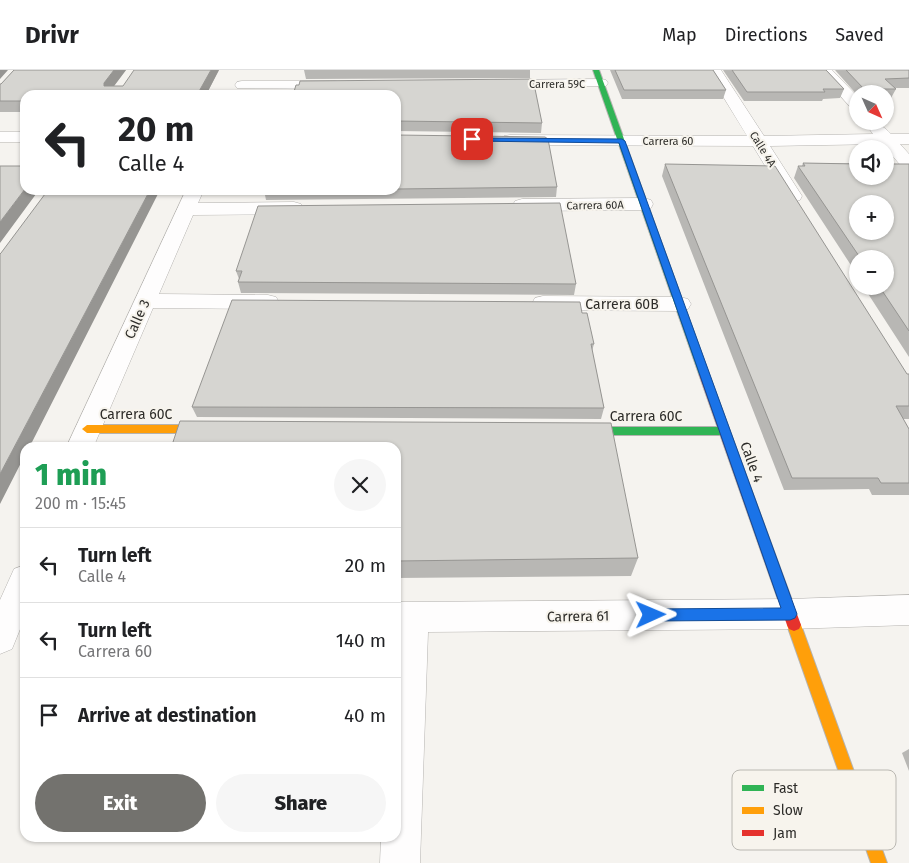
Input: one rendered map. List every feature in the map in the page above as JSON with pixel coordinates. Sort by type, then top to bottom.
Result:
[{"type":"street","points":[[249,70],[240,90],[352,85]]},
{"type":"street","name":"Calle 4A","points":[[714,70],[804,215]]},
{"type":"street","points":[[824,70],[849,97]]},
{"type":"street","name":"Carrera 59C","points":[[482,84],[599,77]]},
{"type":"street","name":"Calle 4","points":[[599,77],[846,770]]},
{"type":"street","points":[[879,130],[909,164]]},
{"type":"street","points":[[0,137],[20,137]]},
{"type":"street","name":"Carrera 60","points":[[494,139],[622,141],[909,139]]},
{"type":"street","points":[[190,200],[315,208]]},
{"type":"street","name":"Calle 3","points":[[83,438],[190,200]]},
{"type":"street","name":"Carrera 60A","points":[[505,206],[644,204]]},
{"type":"street","points":[[144,301],[293,302]]},
{"type":"street","name":"Carrera 60B","points":[[521,303],[680,304]]},
{"type":"street","name":"Carrera 60C","points":[[83,438],[226,430]]},
{"type":"street","name":"Carrera 60C","points":[[565,430],[725,431]]},
{"type":"street","points":[[8,625],[20,593]]},
{"type":"street","name":"Carrera 61","points":[[404,617],[790,614],[909,610]]},
{"type":"street","points":[[401,802],[404,617]]},
{"type":"street","points":[[400,842],[400,863]]},
{"type":"street","name":"Calle 4","points":[[874,850],[879,863]]},
{"type":"building","points":[[14,70],[114,70],[104,83],[104,86],[123,86],[134,70],[211,70],[200,90],[20,90],[20,101],[0,101],[1,84]]},
{"type":"building","points":[[615,70],[713,70],[726,90],[624,90]]},
{"type":"building","points":[[732,70],[826,70],[844,89],[823,89],[825,92],[747,92]]},
{"type":"building","points":[[846,70],[909,70],[909,78],[885,79],[892,85],[860,85]]},
{"type":"building","points":[[533,79],[542,123],[401,121],[401,90],[294,90],[300,81]]},
{"type":"building","points":[[401,135],[545,137],[548,139],[557,187],[401,189]]},
{"type":"building","points":[[803,163],[849,164],[849,185],[894,185],[894,164],[909,164],[909,331],[885,295],[894,295],[894,250],[855,250],[798,166],[805,166]]},
{"type":"building","points":[[665,164],[775,166],[849,283],[849,295],[857,295],[907,374],[909,374],[909,406],[896,406],[909,429],[909,483],[881,483],[878,478],[792,478]]},
{"type":"building","points":[[0,166],[20,166],[20,195],[0,222]]},
{"type":"building","points":[[44,195],[147,195],[0,474],[0,254]]},
{"type":"building","points":[[560,203],[576,284],[238,282],[242,271],[236,271],[258,206]]},
{"type":"building","points":[[232,300],[580,302],[582,313],[587,313],[594,344],[591,344],[604,408],[192,407]]},
{"type":"building","points":[[180,421],[611,423],[638,558],[401,561],[401,442],[173,442]]},
{"type":"traffic: fast","points":[[596,70],[704,374]]},
{"type":"traffic: fast","points":[[576,431],[725,431]]},
{"type":"traffic: slow","points":[[87,429],[215,429]]},
{"type":"traffic: slow","points":[[794,625],[846,770]]},
{"type":"traffic: slow","points":[[874,850],[879,863]]},
{"type":"traffic: jam","points":[[704,374],[794,625]]},
{"type":"route","points":[[472,139],[622,141],[790,614],[651,615]]}]
